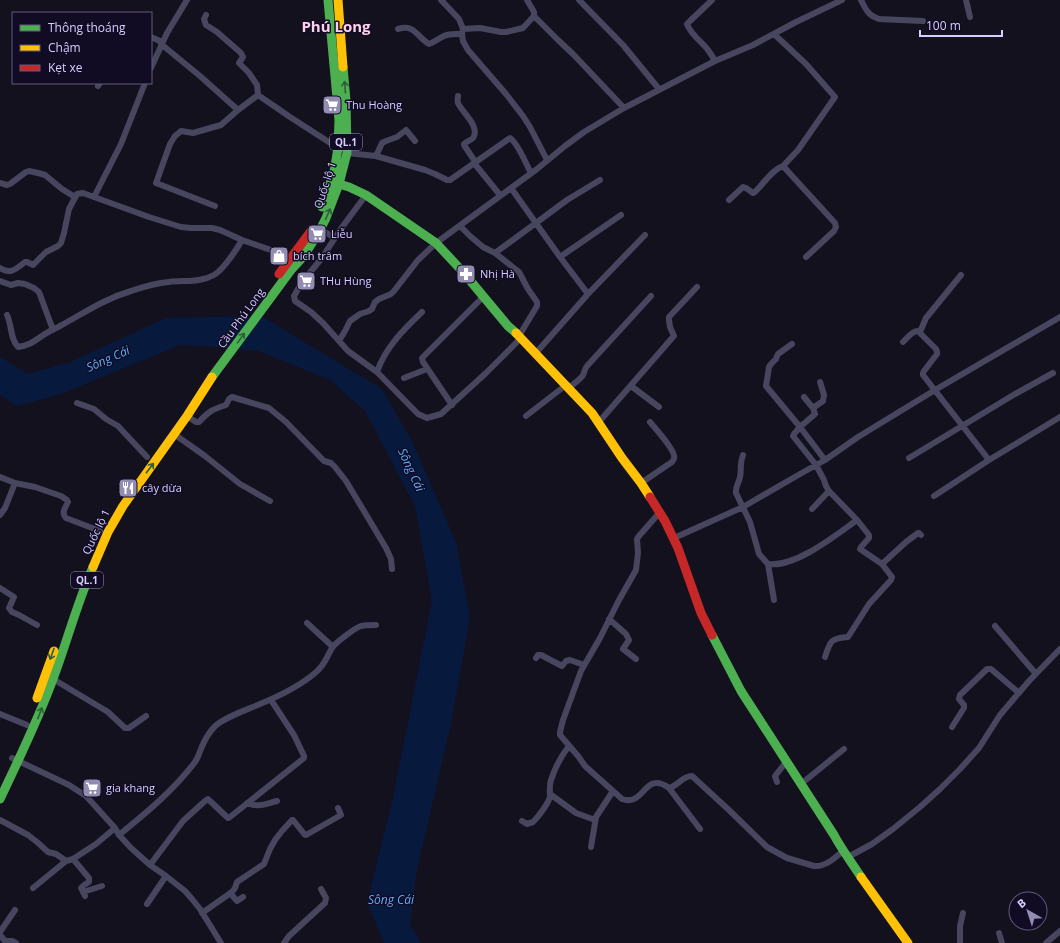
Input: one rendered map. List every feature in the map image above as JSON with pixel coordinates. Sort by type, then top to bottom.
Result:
[{"type":"main road","name":"Quốc lộ 1","points":[[287,269],[291,257],[310,233],[322,207],[334,172],[338,148],[339,120],[328,0]]},
{"type":"main road","name":"Quốc lộ 1","points":[[287,269],[303,257],[320,229],[332,205],[339,184],[346,153],[346,101],[338,0]]},
{"type":"main road","points":[[339,184],[366,195],[436,243],[463,272],[508,326],[568,386],[592,413],[622,458],[641,483],[660,512],[674,538],[701,613],[741,691],[845,854],[908,943]]},
{"type":"main road","name":"Cầu Phú Long","points":[[207,378],[287,269]]},
{"type":"main road","name":"Quốc lộ 1","points":[[0,784],[36,723],[78,605],[95,560],[108,532],[134,489],[187,416],[207,378]]},
{"type":"main road","name":"Quốc lộ 1","points":[[0,799],[83,570],[100,532],[115,505],[147,457],[207,378]]},
{"type":"street","points":[[152,66],[171,26],[188,0]]},
{"type":"street","points":[[441,0],[459,19],[462,32],[462,41],[523,116],[547,160]]},
{"type":"street","points":[[527,0],[534,12],[534,16],[583,64],[624,108]]},
{"type":"street","points":[[578,0],[623,45],[659,89]]},
{"type":"street","points":[[712,0],[688,24],[693,35],[708,50],[715,61]]},
{"type":"street","points":[[339,341],[346,331],[350,321],[360,314],[369,312],[375,302],[391,294],[418,260],[436,243],[584,132],[659,89],[715,61],[753,45],[842,0]]},
{"type":"street","points":[[862,0],[869,13],[879,19],[923,21]]},
{"type":"street","points":[[966,0],[970,17]]},
{"type":"street","points":[[206,15],[204,19],[206,25],[217,32],[241,53],[243,57],[239,63],[257,85],[258,95],[338,148]]},
{"type":"street","points":[[398,29],[408,27],[429,44],[450,34],[480,28],[506,32],[521,28],[534,16]]},
{"type":"street","points":[[728,200],[744,187],[753,193],[755,192],[780,167],[783,166],[798,150],[835,97],[806,64],[774,34]]},
{"type":"street","points":[[152,38],[162,43],[238,110]]},
{"type":"street","points":[[94,197],[121,144],[145,84]]},
{"type":"street","points":[[215,206],[156,182],[170,144],[181,131],[193,133],[221,125],[258,95]]},
{"type":"street","points":[[458,96],[458,103],[471,120],[475,132],[474,137],[467,141],[464,145],[475,163],[500,195]]},
{"type":"street","points":[[376,156],[382,143],[397,137],[406,130],[415,141]]},
{"type":"street","points":[[346,153],[376,156],[435,174],[447,180],[452,179],[510,138],[515,142],[531,173]]},
{"type":"street","points":[[783,166],[835,223],[836,227],[834,231],[806,257]]},
{"type":"street","points":[[0,183],[7,185],[26,172],[38,172],[45,175],[62,190],[75,197]]},
{"type":"street","points":[[495,253],[567,200],[600,180]]},
{"type":"street","points":[[511,188],[588,294]]},
{"type":"street","points":[[0,268],[8,272],[24,262],[29,262],[33,265],[46,252],[58,246],[64,233],[69,209],[77,194],[83,193],[181,227],[212,228],[220,230],[242,240],[291,257]]},
{"type":"street","points":[[366,195],[322,258],[302,282],[294,294],[294,299],[323,323],[348,351],[377,372],[418,414],[427,418],[441,414],[452,405],[520,337],[537,306],[519,272],[495,253],[483,247],[460,226]]},
{"type":"street","points":[[560,257],[621,215]]},
{"type":"street","points":[[320,229],[335,238]]},
{"type":"street","points":[[535,354],[588,294],[644,236]]},
{"type":"street","points":[[7,315],[10,321],[12,335],[16,346],[22,347],[34,342],[112,297],[155,284],[199,280],[215,274],[221,269],[242,240]]},
{"type":"street","points":[[303,257],[316,265]]},
{"type":"street","points":[[920,332],[926,318],[961,275]]},
{"type":"street","points":[[0,281],[11,285],[18,283],[25,284],[39,292],[53,330]]},
{"type":"street","points":[[598,423],[674,336],[669,323],[670,317],[697,287]]},
{"type":"street","points":[[526,416],[581,378],[587,366],[651,296]]},
{"type":"street","points":[[452,405],[422,358],[483,297]]},
{"type":"street","points":[[377,372],[395,340],[422,312]]},
{"type":"street","points":[[674,538],[743,507],[825,460],[858,437],[935,390],[1060,317]]},
{"type":"street","points":[[903,342],[915,331],[920,332],[936,349],[937,354],[923,375],[989,460]]},
{"type":"street","points":[[792,344],[777,355],[776,359],[771,364],[766,386],[825,460]]},
{"type":"street","points":[[404,378],[427,368]]},
{"type":"street","points":[[909,458],[1015,394],[1053,373]]},
{"type":"street","points":[[813,408],[823,401],[824,395],[820,382]]},
{"type":"street","points":[[631,386],[659,407]]},
{"type":"street","points":[[187,416],[196,422],[199,422],[217,407],[226,405],[232,397],[272,409],[278,416],[282,417],[324,461],[332,463],[346,481],[386,548],[391,559],[392,569]]},
{"type":"street","points":[[804,397],[813,408],[815,414],[800,427],[793,436],[816,465],[829,491],[857,520],[870,537],[860,549],[882,564],[892,577],[869,604],[848,636],[839,637],[829,644],[825,657]]},
{"type":"street","points":[[76,403],[94,409],[106,419],[118,426],[147,457]]},
{"type":"street","points":[[934,496],[989,460],[1060,417]]},
{"type":"street","points":[[641,483],[672,462],[674,458],[674,455],[669,447],[650,422]]},
{"type":"street","points":[[174,434],[240,484],[270,501]]},
{"type":"street","points":[[743,455],[740,462],[740,478],[735,490],[750,522],[759,554],[768,564],[774,600]]},
{"type":"street","points":[[0,477],[15,483],[35,487],[65,498],[68,502],[63,513],[66,518],[100,532]]},
{"type":"street","points":[[0,515],[5,508],[15,483]]},
{"type":"street","points":[[812,509],[829,491]]},
{"type":"street","points":[[660,512],[638,536],[636,570],[618,600],[581,671],[563,720],[560,735],[585,766],[622,799],[627,800],[638,796],[653,783],[659,782],[669,788],[700,829]]},
{"type":"street","points":[[768,564],[778,565],[786,563],[823,544],[857,520]]},
{"type":"street","points":[[882,564],[918,533],[921,535]]},
{"type":"street","points":[[0,588],[14,596],[9,608],[12,612],[19,614],[37,625]]},
{"type":"street","points":[[609,619],[626,634],[628,640],[623,649],[636,659]]},
{"type":"street","points":[[307,623],[333,647]]},
{"type":"street","points":[[119,835],[144,815],[180,781],[197,760],[212,730],[219,724],[234,715],[271,700],[315,673],[325,663],[333,647],[357,628],[376,625]]},
{"type":"street","points":[[995,626],[1036,674]]},
{"type":"street","points":[[669,788],[684,777],[692,776],[767,847],[787,858],[818,866],[872,844],[920,807],[960,769],[978,748],[1000,715],[1060,649]]},
{"type":"street","points":[[536,658],[538,655],[541,655],[562,666],[566,661],[570,660],[584,665]]},
{"type":"street","points":[[952,727],[964,708],[959,698],[960,695],[988,669],[991,669],[1019,693]]},
{"type":"street","points":[[52,680],[108,712],[125,728],[129,728],[146,716]]},
{"type":"street","points":[[150,865],[183,821],[205,801],[208,799],[229,818],[304,758],[294,735],[271,700]]},
{"type":"street","points":[[0,714],[27,725]]},
{"type":"street","points":[[522,821],[527,824],[534,820],[544,808],[550,797],[549,787],[553,772],[569,746]]},
{"type":"street","points":[[801,784],[844,749]]},
{"type":"street","points":[[15,759],[69,785],[86,796],[115,828],[119,835],[150,865],[166,876],[192,899],[221,943]]},
{"type":"street","points":[[777,782],[775,776],[786,761]]},
{"type":"street","points":[[591,847],[597,813],[613,791]]},
{"type":"street","points":[[550,794],[576,813],[595,820]]},
{"type":"street","points":[[247,803],[259,806],[277,801]]},
{"type":"street","points":[[202,914],[230,893],[235,888],[237,882],[264,864],[275,840],[292,820],[306,835],[341,815],[338,808]]},
{"type":"street","points":[[0,820],[28,835],[48,852],[56,854],[66,862]]},
{"type":"street","points":[[33,888],[66,862],[96,844],[115,828]]},
{"type":"street","points":[[73,859],[89,878],[89,882],[82,888],[84,894],[102,886]]},
{"type":"street","points":[[147,904],[166,876]]},
{"type":"street","points":[[284,943],[289,936],[325,902],[326,898],[322,889]]},
{"type":"street","points":[[230,893],[237,901],[243,897]]},
{"type":"street","points":[[15,910],[0,934],[5,941],[12,941],[16,943]]},
{"type":"street","points":[[960,943],[960,926],[963,913]]},
{"type":"street","points":[[1046,943],[1060,931]]},
{"type":"street","points":[[999,933],[1002,943]]},
{"type":"water","name":"Sông Cái","points":[[261,316],[382,389],[413,443],[456,542],[470,617],[451,724],[417,870],[410,925],[421,943],[384,943],[367,903],[392,802],[432,601],[415,506],[365,411],[330,380],[259,351],[203,346],[180,345],[61,394],[17,406],[0,395],[0,357],[28,374],[70,362],[166,318]]},
{"type":"traffic: fast","points":[[322,207],[334,172],[338,148],[339,120],[328,0]]},
{"type":"traffic: fast","points":[[212,377],[291,270],[303,257],[326,218],[339,184],[347,153],[346,101],[343,67]]},
{"type":"traffic: fast","points":[[339,184],[366,195],[436,243],[463,272],[508,326],[516,333]]},
{"type":"traffic: fast","points":[[0,799],[47,694],[93,567]]},
{"type":"traffic: fast","points":[[712,635],[741,691],[861,877]]},
{"type":"traffic: slow","points":[[338,0],[343,67]]},
{"type":"traffic: slow","points":[[516,333],[592,413],[650,497]]},
{"type":"traffic: slow","points":[[93,567],[108,532],[123,506],[187,416],[212,377]]},
{"type":"traffic: slow","points":[[37,698],[54,651]]},
{"type":"traffic: slow","points":[[861,877],[908,943]]},
{"type":"traffic: jam","points":[[279,274],[311,231]]},
{"type":"traffic: jam","points":[[650,497],[665,521],[678,548],[701,613],[712,635]]},
{"type":"place","name":"Thu Hoàng","points":[[332,105]]},
{"type":"place","name":"Liễu","points":[[317,234]]},
{"type":"place","name":"bích trâm","points":[[279,256]]},
{"type":"place","name":"Nhị Hà","points":[[466,274]]},
{"type":"place","name":"THu Hùng","points":[[306,281]]},
{"type":"place","name":"cây dừa","points":[[128,488]]},
{"type":"place","name":"gia khang","points":[[92,788]]},
{"type":"district","name":"Phú Long","points":[[336,27]]}]
